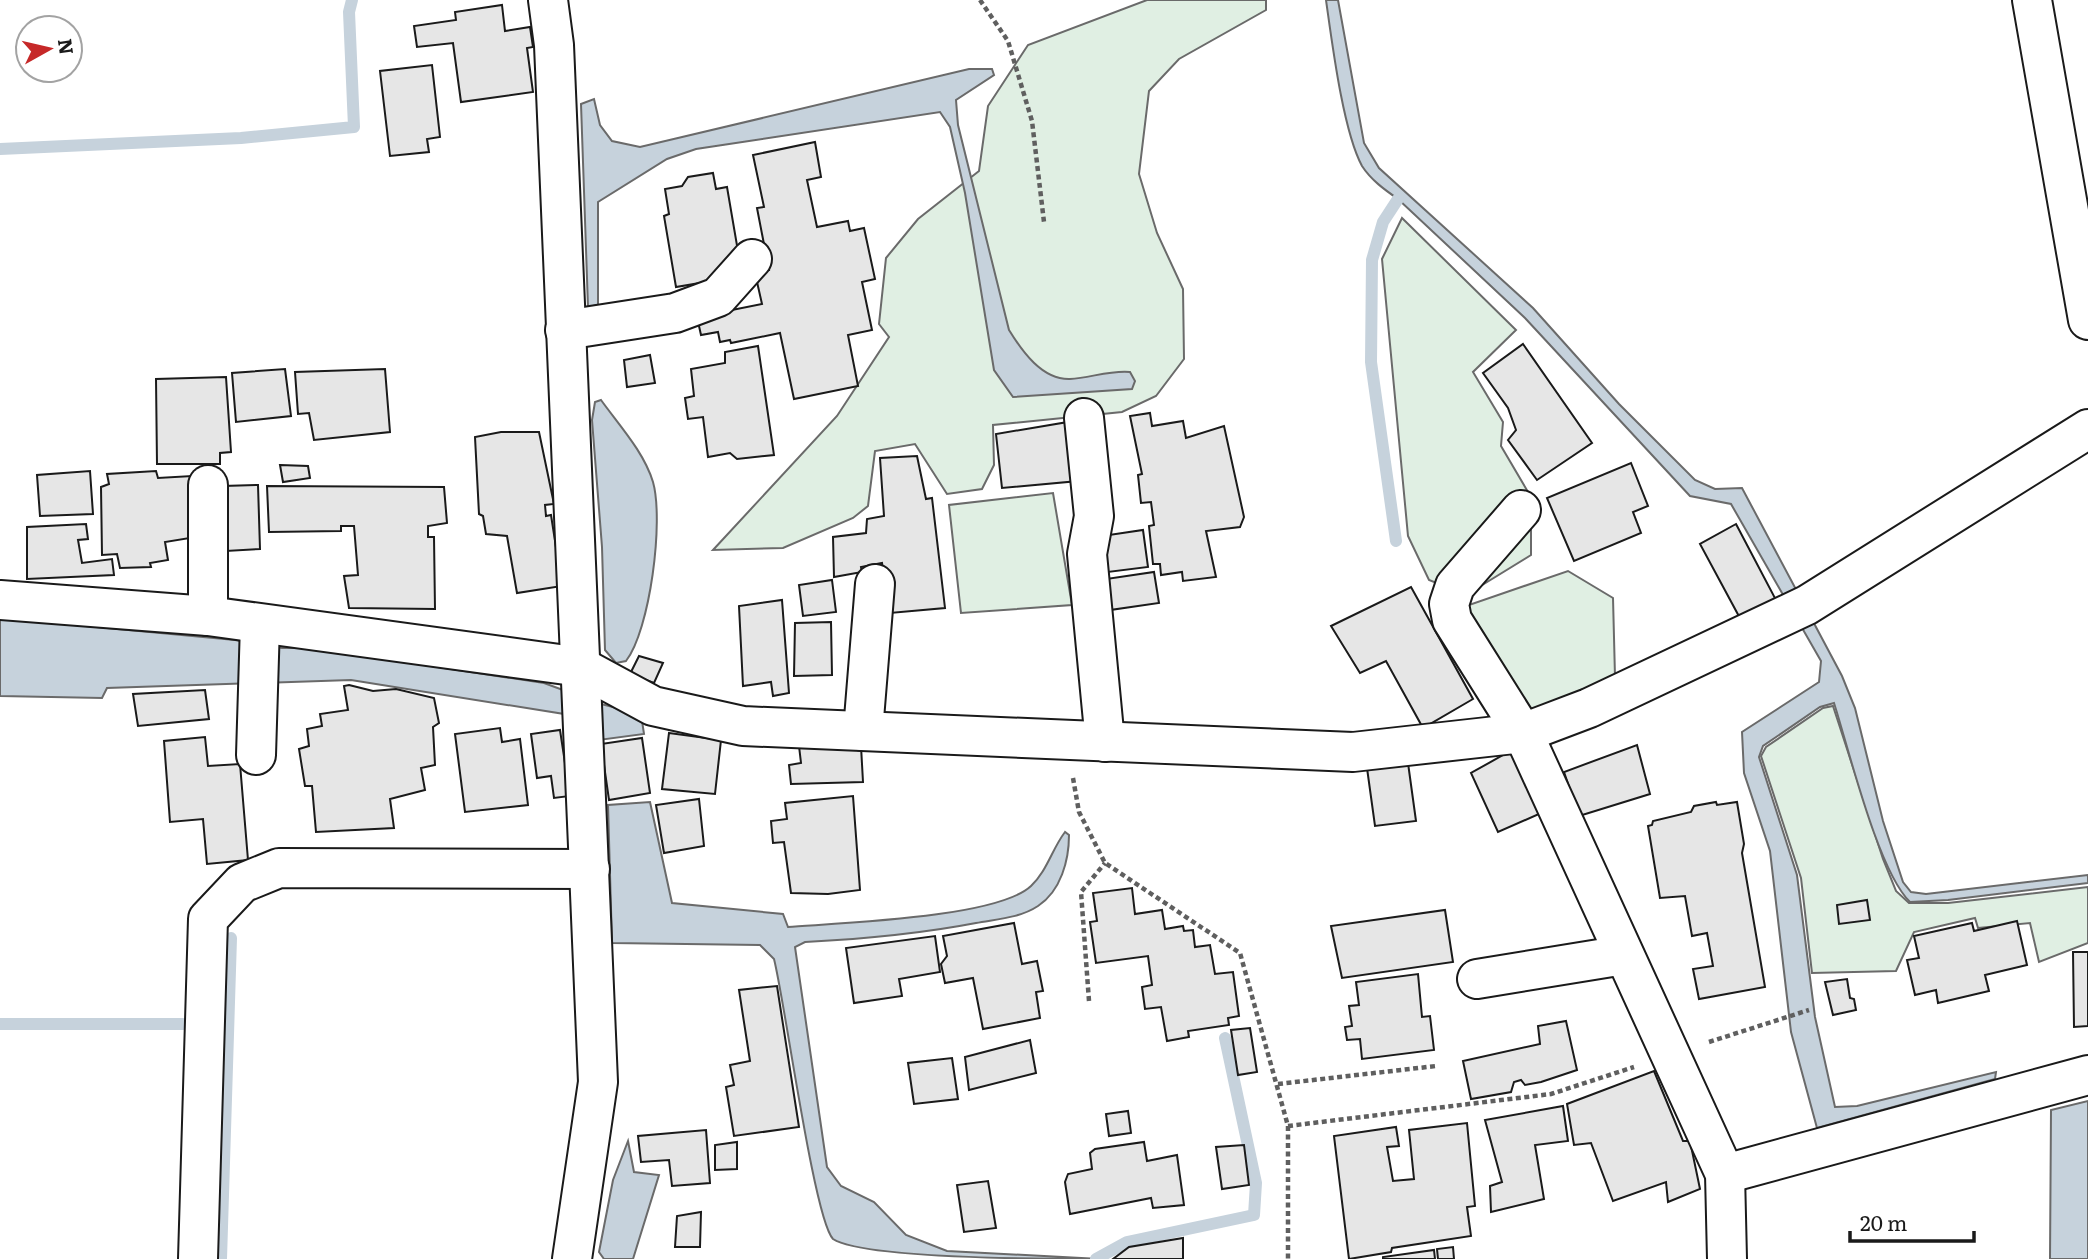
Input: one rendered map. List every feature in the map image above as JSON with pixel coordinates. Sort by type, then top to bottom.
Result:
[{"type":"street","points":[[548,0],[554,45],[598,1082],[572,1259]]},
{"type":"street","points":[[2032,0],[2088,320]]},
{"type":"street","points":[[565,330],[675,313],[718,297],[752,259]]},
{"type":"street","points":[[1084,418],[1094,516],[1087,554],[1105,742]]},
{"type":"street","points":[[0,600],[208,616],[260,633],[581,667],[653,706],[743,726],[1353,752],[1523,733],[1589,708],[1807,605],[2088,429]]},
{"type":"street","points":[[208,485],[208,616]]},
{"type":"street","points":[[1521,510],[1455,586],[1449,604],[1452,620],[1523,733],[1725,1174],[1727,1259]]},
{"type":"street","points":[[863,732],[875,584]]},
{"type":"street","points":[[256,755],[260,633]]},
{"type":"street","points":[[198,1259],[208,919],[242,883],[279,868],[590,869]]},
{"type":"street","points":[[1477,979],[1624,955]]},
{"type":"street","points":[[1725,1174],[2088,1075]]},
{"type":"path","points":[[980,0],[1008,41],[1032,121],[1044,222]]},
{"type":"path","points":[[1067,740],[1079,812],[1105,863],[1240,953],[1288,1126],[1288,1259]]},
{"type":"path","points":[[1089,1001],[1082,891],[1105,863]]},
{"type":"path","points":[[1288,1126],[1551,1094],[1809,1010]]},
{"type":"path","points":[[1278,1084],[1436,1066]]},
{"type":"green space","points":[[1147,0],[1266,0],[1266,10],[1179,59],[1149,91],[1139,174],[1157,233],[1183,289],[1184,359],[1156,396],[1122,412],[993,425],[994,465],[982,489],[947,494],[915,444],[875,451],[868,506],[853,518],[783,548],[713,550],[837,416],[889,337],[879,324],[886,258],[918,219],[979,171],[988,106],[1028,45]]},
{"type":"green space","points":[[1402,218],[1516,330],[1473,372],[1503,422],[1501,446],[1531,497],[1531,555],[1466,595],[1429,580],[1408,536],[1382,259]]},
{"type":"green space","points":[[1053,493],[1072,605],[961,613],[949,505]]},
{"type":"green space","points":[[1568,571],[1613,598],[1615,677],[1542,713],[1525,707],[1466,606]]},
{"type":"green space","points":[[1833,706],[1896,891],[1909,903],[1948,903],[2088,887],[2088,943],[2039,962],[2030,923],[1978,928],[1975,918],[1914,932],[1896,971],[1812,973],[1801,878],[1761,756],[1766,747],[1823,708]]},
{"type":"shaded area","points":[[1326,0],[1338,0],[1364,143],[1379,168],[1533,308],[1619,404],[1695,480],[1715,489],[1742,488],[1842,676],[1855,708],[1883,821],[1903,882],[1911,892],[1926,894],[2088,875],[2088,883],[1910,902],[1898,886],[1876,838],[1834,703],[1820,707],[1763,746],[1759,757],[1797,875],[1815,1017],[1835,1107],[1857,1106],[1996,1072],[1995,1079],[1817,1128],[1791,1032],[1770,851],[1744,773],[1742,732],[1819,682],[1821,661],[1731,504],[1690,496],[1525,318],[1398,199],[1378,184],[1362,166],[1355,151],[1344,109]]},
{"type":"shaded area","points":[[969,69],[992,69],[994,75],[956,100],[958,125],[1009,330],[1034,363],[1050,375],[1070,379],[1130,372],[1135,381],[1132,389],[1013,397],[994,370],[965,193],[950,127],[940,112],[696,149],[667,159],[598,202],[598,305],[588,307],[581,104],[594,99],[600,125],[612,141],[640,147]]},
{"type":"shaded area","points":[[601,400],[644,460],[653,482],[656,500],[656,548],[648,601],[635,646],[626,661],[616,663],[605,650],[602,547],[592,420],[595,402]]},
{"type":"shaded area","points":[[0,618],[235,640],[282,648],[312,648],[544,683],[601,704],[641,714],[644,734],[599,740],[595,719],[351,680],[107,688],[102,698],[0,696]]},
{"type":"shaded area","points":[[650,802],[672,903],[783,914],[788,927],[916,917],[953,912],[1013,897],[1037,880],[1065,832],[1069,835],[1065,864],[1058,884],[1046,900],[1024,913],[933,930],[805,942],[795,947],[827,1167],[841,1186],[874,1202],[906,1235],[947,1251],[1100,1259],[918,1254],[851,1246],[833,1239],[825,1223],[817,1193],[774,959],[760,945],[612,943],[608,805]]},
{"type":"shaded area","points":[[2088,1101],[2088,1259],[2050,1259],[2051,1110]]},
{"type":"shaded area","points":[[628,1141],[634,1172],[659,1175],[633,1259],[604,1259],[599,1252],[613,1180]]},
{"type":"building","points":[[502,5],[505,31],[530,27],[533,47],[527,48],[533,92],[461,102],[453,43],[417,47],[414,26],[456,20],[455,12]]},
{"type":"building","points":[[432,65],[440,137],[427,139],[429,152],[390,156],[380,71]]},
{"type":"building","points":[[815,142],[821,177],[807,180],[817,227],[848,221],[850,231],[864,228],[875,279],[862,282],[872,330],[848,335],[858,386],[794,399],[780,333],[731,343],[730,340],[720,342],[718,332],[701,335],[697,317],[762,304],[755,273],[769,270],[757,208],[764,207],[753,155]]},
{"type":"building","points":[[713,173],[716,189],[727,187],[740,263],[729,278],[676,287],[664,216],[669,214],[665,189],[682,186],[688,177]]},
{"type":"building","points":[[1523,344],[1592,443],[1537,480],[1508,440],[1516,430],[1508,408],[1483,373]]},
{"type":"building","points":[[758,346],[774,455],[737,459],[730,453],[708,457],[703,417],[688,419],[685,398],[694,396],[691,369],[725,363],[725,352]]},
{"type":"building","points":[[650,355],[655,383],[627,387],[624,360]]},
{"type":"building","points":[[285,369],[291,416],[236,422],[232,373]]},
{"type":"building","points":[[385,369],[390,432],[314,440],[309,413],[298,414],[295,372]]},
{"type":"building","points":[[226,377],[231,452],[220,453],[220,464],[157,464],[156,379]]},
{"type":"building","points":[[1150,413],[1152,426],[1183,421],[1186,438],[1224,426],[1244,517],[1240,527],[1206,531],[1216,577],[1183,581],[1182,572],[1161,575],[1160,564],[1153,564],[1149,526],[1154,525],[1151,502],[1141,503],[1138,475],[1142,474],[1130,416]]},
{"type":"building","points":[[1068,422],[1078,481],[1002,488],[996,434]]},
{"type":"building","points":[[501,432],[539,432],[554,504],[545,505],[546,516],[551,515],[562,586],[517,593],[507,536],[486,534],[483,516],[479,514],[475,437]]},
{"type":"building","points":[[917,456],[926,499],[932,498],[945,608],[890,613],[882,563],[861,567],[862,572],[834,577],[833,537],[866,533],[867,519],[884,516],[880,458]]},
{"type":"building","points":[[1631,463],[1648,506],[1633,512],[1641,533],[1574,561],[1547,498]]},
{"type":"building","points":[[280,465],[308,466],[310,478],[283,482]]},
{"type":"building","points":[[90,471],[93,514],[40,516],[37,475]]},
{"type":"building","points":[[156,471],[158,478],[192,476],[193,492],[189,494],[190,538],[165,542],[168,560],[150,563],[151,567],[120,568],[117,554],[102,555],[101,487],[109,484],[107,474]]},
{"type":"building","points":[[258,485],[260,549],[226,551],[223,486]]},
{"type":"building","points":[[267,486],[444,487],[447,523],[428,526],[428,537],[434,537],[435,609],[349,608],[344,576],[358,575],[354,526],[341,526],[341,531],[269,532]]},
{"type":"building","points":[[86,524],[88,539],[78,540],[82,563],[112,559],[114,575],[27,579],[27,527]]},
{"type":"building","points":[[1736,524],[1776,600],[1741,620],[1700,544]]},
{"type":"building","points":[[1143,530],[1148,567],[1108,572],[1102,536]]},
{"type":"building","points":[[1154,572],[1159,603],[1110,610],[1106,579]]},
{"type":"building","points":[[832,580],[836,612],[803,616],[799,585]]},
{"type":"building","points":[[1411,587],[1473,699],[1423,728],[1386,661],[1360,673],[1331,626]]},
{"type":"building","points":[[782,600],[789,693],[773,696],[771,682],[743,686],[739,606]]},
{"type":"building","points":[[831,622],[832,675],[794,676],[795,623]]},
{"type":"building","points":[[639,656],[663,663],[654,683],[630,674]]},
{"type":"building","points":[[344,686],[373,691],[396,689],[434,698],[439,723],[433,727],[435,765],[421,768],[425,790],[390,799],[394,828],[316,832],[312,786],[305,786],[299,749],[309,746],[307,729],[322,726],[320,714],[348,710]]},
{"type":"building","points":[[205,690],[209,719],[138,726],[133,694]]},
{"type":"building","points":[[500,728],[502,742],[520,739],[528,805],[465,812],[455,734]]},
{"type":"building","points":[[560,730],[570,796],[554,798],[551,776],[537,778],[531,734]]},
{"type":"building","points":[[669,733],[721,740],[715,794],[662,789]]},
{"type":"building","points":[[205,737],[208,766],[240,764],[248,860],[207,864],[203,819],[170,822],[164,741]]},
{"type":"building","points":[[642,738],[650,793],[609,800],[601,744]]},
{"type":"building","points":[[1637,745],[1650,794],[1579,816],[1564,772]]},
{"type":"building","points":[[799,746],[861,746],[863,782],[791,784],[789,765],[801,763]]},
{"type":"building","points":[[1512,750],[1539,814],[1498,832],[1471,773]]},
{"type":"building","points":[[1408,763],[1416,821],[1375,826],[1367,768]]},
{"type":"building","points":[[853,796],[860,890],[828,894],[791,893],[784,842],[773,843],[771,821],[787,819],[785,803]]},
{"type":"building","points":[[699,799],[704,846],[664,853],[656,805]]},
{"type":"building","points":[[1716,802],[1717,805],[1737,802],[1744,844],[1742,853],[1765,987],[1699,999],[1693,969],[1713,966],[1707,933],[1692,936],[1685,896],[1660,898],[1648,826],[1652,825],[1653,821],[1691,812],[1694,806]]},
{"type":"building","points":[[1132,888],[1135,914],[1162,910],[1165,929],[1183,926],[1184,931],[1193,930],[1195,947],[1210,945],[1215,974],[1233,972],[1239,1016],[1228,1018],[1229,1025],[1188,1031],[1189,1037],[1167,1041],[1161,1007],[1145,1009],[1142,987],[1152,985],[1148,956],[1096,963],[1090,922],[1097,921],[1093,893]]},
{"type":"building","points":[[1867,900],[1870,920],[1839,924],[1837,905]]},
{"type":"building","points":[[1445,910],[1453,962],[1342,978],[1331,926]]},
{"type":"building","points":[[2017,921],[2027,965],[1985,975],[1989,991],[1938,1003],[1936,990],[1915,995],[1907,960],[1919,958],[1914,936],[1972,923],[1974,931]]},
{"type":"building","points":[[1014,923],[1022,964],[1037,961],[1043,991],[1036,992],[1040,1018],[983,1029],[973,978],[945,983],[941,964],[947,956],[943,936]]},
{"type":"building","points":[[935,936],[940,972],[899,979],[902,996],[854,1003],[846,948]]},
{"type":"building","points":[[2073,952],[2088,952],[2088,1026],[2074,1027]]},
{"type":"building","points":[[1418,974],[1422,1017],[1430,1016],[1434,1050],[1362,1059],[1360,1039],[1347,1040],[1345,1027],[1352,1026],[1349,1006],[1359,1005],[1356,982]]},
{"type":"building","points":[[1847,979],[1850,998],[1854,999],[1856,1010],[1833,1015],[1825,982]]},
{"type":"building","points":[[777,986],[799,1127],[734,1136],[726,1087],[734,1085],[730,1065],[750,1061],[739,990]]},
{"type":"building","points":[[1566,1021],[1577,1070],[1525,1085],[1521,1080],[1514,1082],[1511,1092],[1471,1099],[1463,1061],[1540,1044],[1538,1026]]},
{"type":"building","points":[[1250,1028],[1257,1072],[1238,1075],[1231,1030]]},
{"type":"building","points":[[1030,1040],[1036,1073],[969,1090],[965,1057]]},
{"type":"building","points":[[952,1058],[958,1099],[914,1104],[908,1063]]},
{"type":"building","points":[[1654,1071],[1683,1141],[1690,1141],[1700,1189],[1668,1202],[1666,1182],[1613,1201],[1591,1143],[1574,1145],[1567,1104]]},
{"type":"building","points":[[1563,1106],[1568,1141],[1535,1145],[1544,1199],[1491,1212],[1490,1186],[1502,1182],[1485,1120]]},
{"type":"building","points":[[1128,1111],[1131,1133],[1109,1136],[1106,1114]]},
{"type":"building","points":[[1467,1123],[1475,1206],[1467,1207],[1471,1236],[1392,1248],[1391,1252],[1349,1259],[1334,1136],[1396,1127],[1399,1146],[1387,1147],[1393,1181],[1414,1179],[1409,1130]]},
{"type":"building","points":[[706,1130],[710,1183],[672,1186],[669,1160],[641,1162],[638,1136]]},
{"type":"building","points":[[737,1142],[737,1169],[715,1170],[715,1145]]},
{"type":"building","points":[[1144,1142],[1147,1161],[1177,1155],[1184,1205],[1153,1208],[1151,1198],[1070,1214],[1065,1182],[1068,1174],[1092,1169],[1090,1153],[1095,1149]]},
{"type":"building","points":[[1244,1145],[1249,1185],[1222,1189],[1216,1147]]},
{"type":"building","points":[[988,1181],[996,1228],[964,1232],[957,1185]]},
{"type":"building","points":[[701,1212],[700,1247],[675,1247],[677,1216]]},
{"type":"building","points":[[1183,1238],[1183,1259],[1113,1259],[1129,1247]]},
{"type":"building","points":[[1453,1247],[1454,1259],[1438,1259],[1437,1249]]},
{"type":"building","points":[[1434,1250],[1435,1259],[1383,1259],[1383,1257]]},
{"type":"waterway","points":[[0,149],[241,138],[354,127],[349,12],[352,0]]},
{"type":"waterway","points":[[1396,541],[1371,362],[1372,260],[1383,222],[1398,199]]},
{"type":"waterway","points":[[221,1259],[231,938]]},
{"type":"waterway","points":[[0,1024],[183,1024]]},
{"type":"waterway","points":[[1096,1259],[1127,1242],[1254,1215],[1256,1183],[1225,1038]]}]
